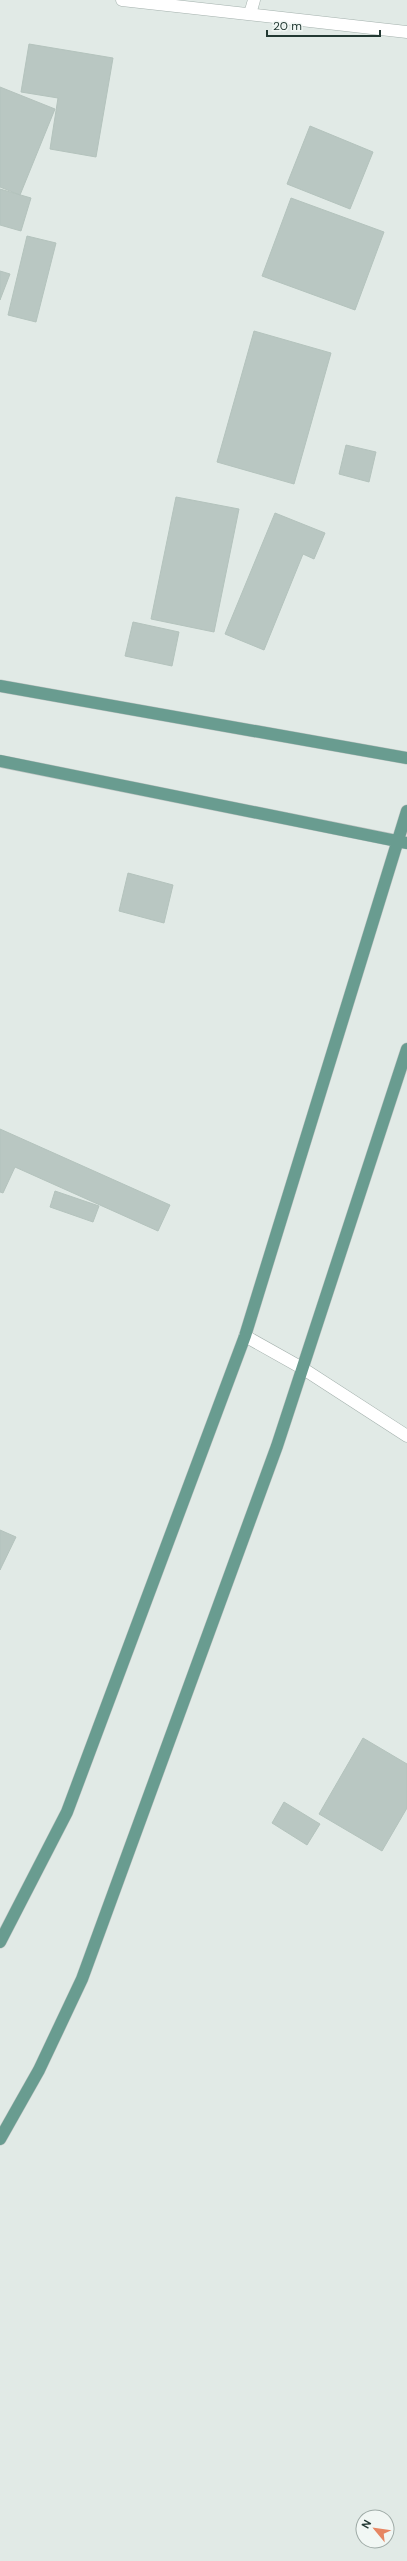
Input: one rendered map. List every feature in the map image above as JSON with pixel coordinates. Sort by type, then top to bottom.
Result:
[{"type":"main road","points":[[0,686],[407,758]]},
{"type":"main road","points":[[0,761],[402,842]]},
{"type":"main road","points":[[0,1942],[67,1812],[245,1336],[402,842],[407,811]]},
{"type":"main road","points":[[0,2139],[39,2070],[82,1980],[276,1446],[407,1049]]},
{"type":"street","points":[[122,0],[407,32]]},
{"type":"street","points":[[250,14],[254,0]]},
{"type":"street","points":[[245,1336],[302,1368],[407,1436]]},
{"type":"building","points":[[29,44],[113,58],[96,157],[50,149],[58,98],[21,92]]},
{"type":"building","points":[[0,87],[55,109],[20,195],[0,187]]},
{"type":"building","points":[[310,126],[373,152],[350,209],[287,184]]},
{"type":"building","points":[[0,189],[31,198],[21,231],[0,225]]},
{"type":"building","points":[[291,198],[384,232],[355,310],[262,276]]},
{"type":"building","points":[[27,236],[56,243],[36,322],[8,315]]},
{"type":"building","points":[[0,271],[10,274],[0,300]]},
{"type":"building","points":[[254,331],[331,353],[294,484],[217,462]]},
{"type":"building","points":[[346,445],[376,452],[369,482],[339,474]]},
{"type":"building","points":[[176,497],[239,509],[214,632],[151,619]]},
{"type":"building","points":[[275,513],[325,533],[314,559],[303,554],[264,650],[225,634]]},
{"type":"building","points":[[133,622],[179,632],[172,666],[125,656]]},
{"type":"building","points":[[128,873],[173,885],[164,923],[119,911]]},
{"type":"building","points":[[0,1129],[170,1205],[158,1231],[15,1167],[3,1193],[0,1192]]},
{"type":"building","points":[[55,1191],[99,1206],[93,1222],[50,1207]]},
{"type":"building","points":[[0,1530],[16,1537],[0,1570]]},
{"type":"building","points":[[363,1738],[407,1764],[407,1808],[382,1851],[319,1814]]},
{"type":"building","points":[[284,1802],[320,1824],[307,1845],[272,1823]]}]
